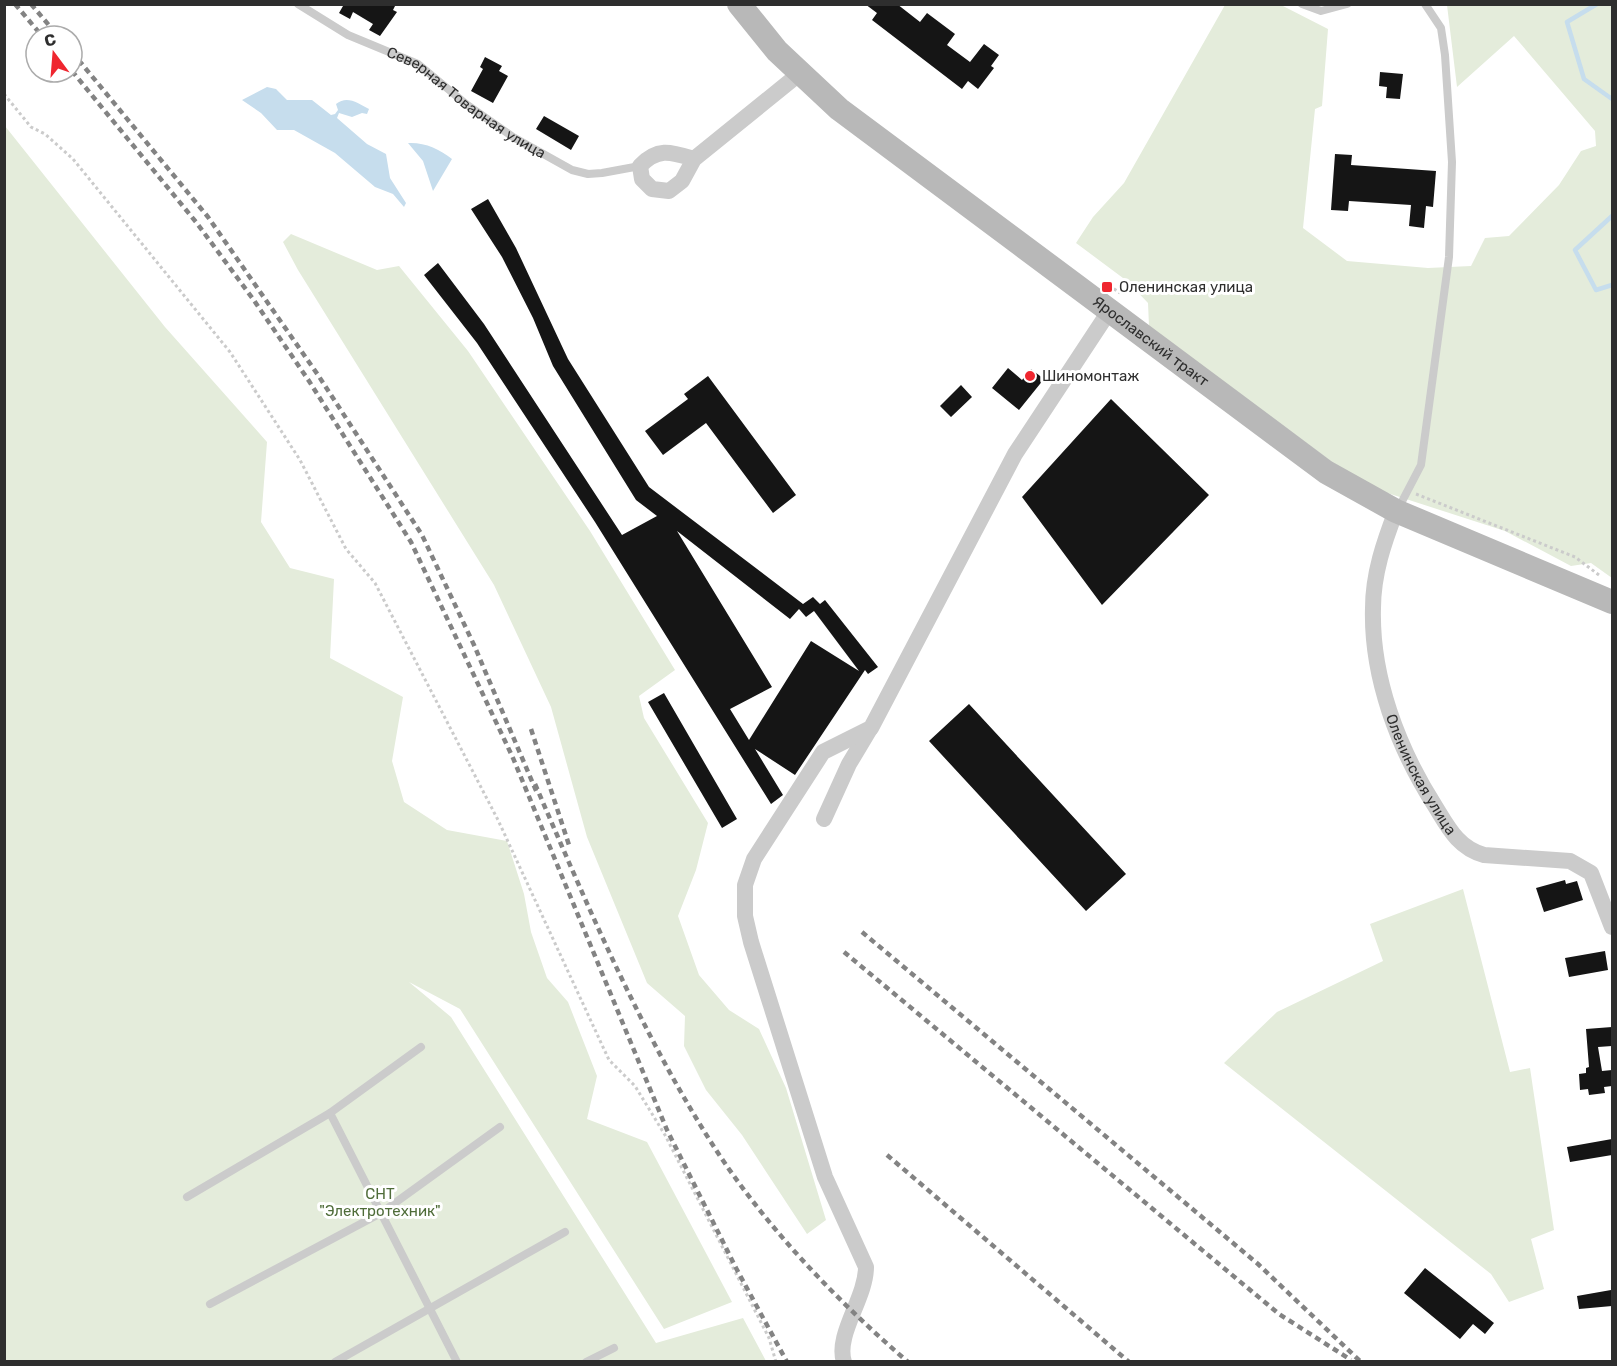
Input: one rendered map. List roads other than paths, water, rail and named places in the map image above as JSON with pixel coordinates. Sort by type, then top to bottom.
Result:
[{"type":"street","name":"Ярославский тракт","points":[[739,4],[755,27],[799,74],[871,134],[1116,303],[1326,472],[1402,501],[1612,602]]},
{"type":"street","points":[[640,166],[642,179],[652,189],[669,191],[682,181],[694,159],[799,74]]},
{"type":"street","name":"Северная Товарная улица","points":[[640,166],[650,156],[668,152],[694,159]]},
{"type":"street","points":[[824,819],[849,765],[871,728],[1015,454],[1116,303]]},
{"type":"street","name":"Оленинская улица","points":[[1402,501],[1376,574],[1373,608],[1375,645],[1384,693],[1412,767],[1459,843],[1471,852],[1484,855],[1569,861],[1580,865],[1591,873],[1612,927]]},
{"type":"street","points":[[844,1362],[841,1347],[866,1283],[866,1267],[825,1177],[751,942],[745,916],[745,885],[754,859],[823,753],[871,728]]},
{"type":"lane","name":"Северная Товарная улица","points":[[298,4],[348,35],[418,64],[475,111],[513,137],[572,170],[588,174],[640,166]]},
{"type":"lane","points":[[1302,4],[1321,11],[1347,4]]},
{"type":"lane","points":[[1402,501],[1421,465],[1449,245],[1452,162],[1445,55],[1440,28],[1425,4]]},
{"type":"lane","points":[[187,1197],[330,1113],[421,1047]]},
{"type":"lane","points":[[330,1113],[457,1362]]},
{"type":"lane","points":[[210,1304],[381,1213],[500,1127]]},
{"type":"lane","points":[[335,1362],[417,1318],[429,1307],[565,1232]]},
{"type":"lane","points":[[586,1362],[614,1348]]},
{"type":"water","points":[[267,87],[276,89],[287,100],[312,100],[331,115],[338,110],[336,104],[344,100],[361,104],[369,109],[367,114],[362,113],[352,117],[339,113],[337,118],[367,144],[386,154],[390,178],[406,203],[404,207],[393,194],[375,187],[335,153],[294,130],[277,130],[261,113],[242,100]]},
{"type":"water","points":[[408,143],[432,147],[452,159],[433,191],[423,161]]},
{"type":"waterway","points":[[1597,4],[1567,22],[1584,79],[1612,99]]},
{"type":"waterway","points":[[1612,216],[1575,250],[1596,290],[1612,285]]},
{"type":"railway","points":[[15,4],[32,24]]},
{"type":"railway","points":[[31,4],[48,24]]},
{"type":"railway","points":[[84,67],[208,217],[318,375],[422,535],[474,645],[537,793]]},
{"type":"railway","points":[[83,84],[196,222],[253,299],[309,381],[411,542],[513,758],[667,1130],[736,1268],[787,1362]]},
{"type":"railway","points":[[531,729],[569,845]]},
{"type":"railway","points":[[535,784],[596,924],[640,1017],[716,1150],[758,1208],[804,1262],[829,1289],[908,1362]]},
{"type":"railway","points":[[862,932],[1258,1264],[1361,1362]]},
{"type":"railway","points":[[844,952],[1279,1314],[1351,1360]]},
{"type":"railway","points":[[887,1155],[1129,1362]]},
{"type":"place","name":"Оленинская улица","points":[[1107,287]]},
{"type":"place","name":"Шиномонтаж","points":[[1030,376]]},
{"type":"park label","name":"СНТ \"Электротехник\"","points":[[380,1202]]}]
